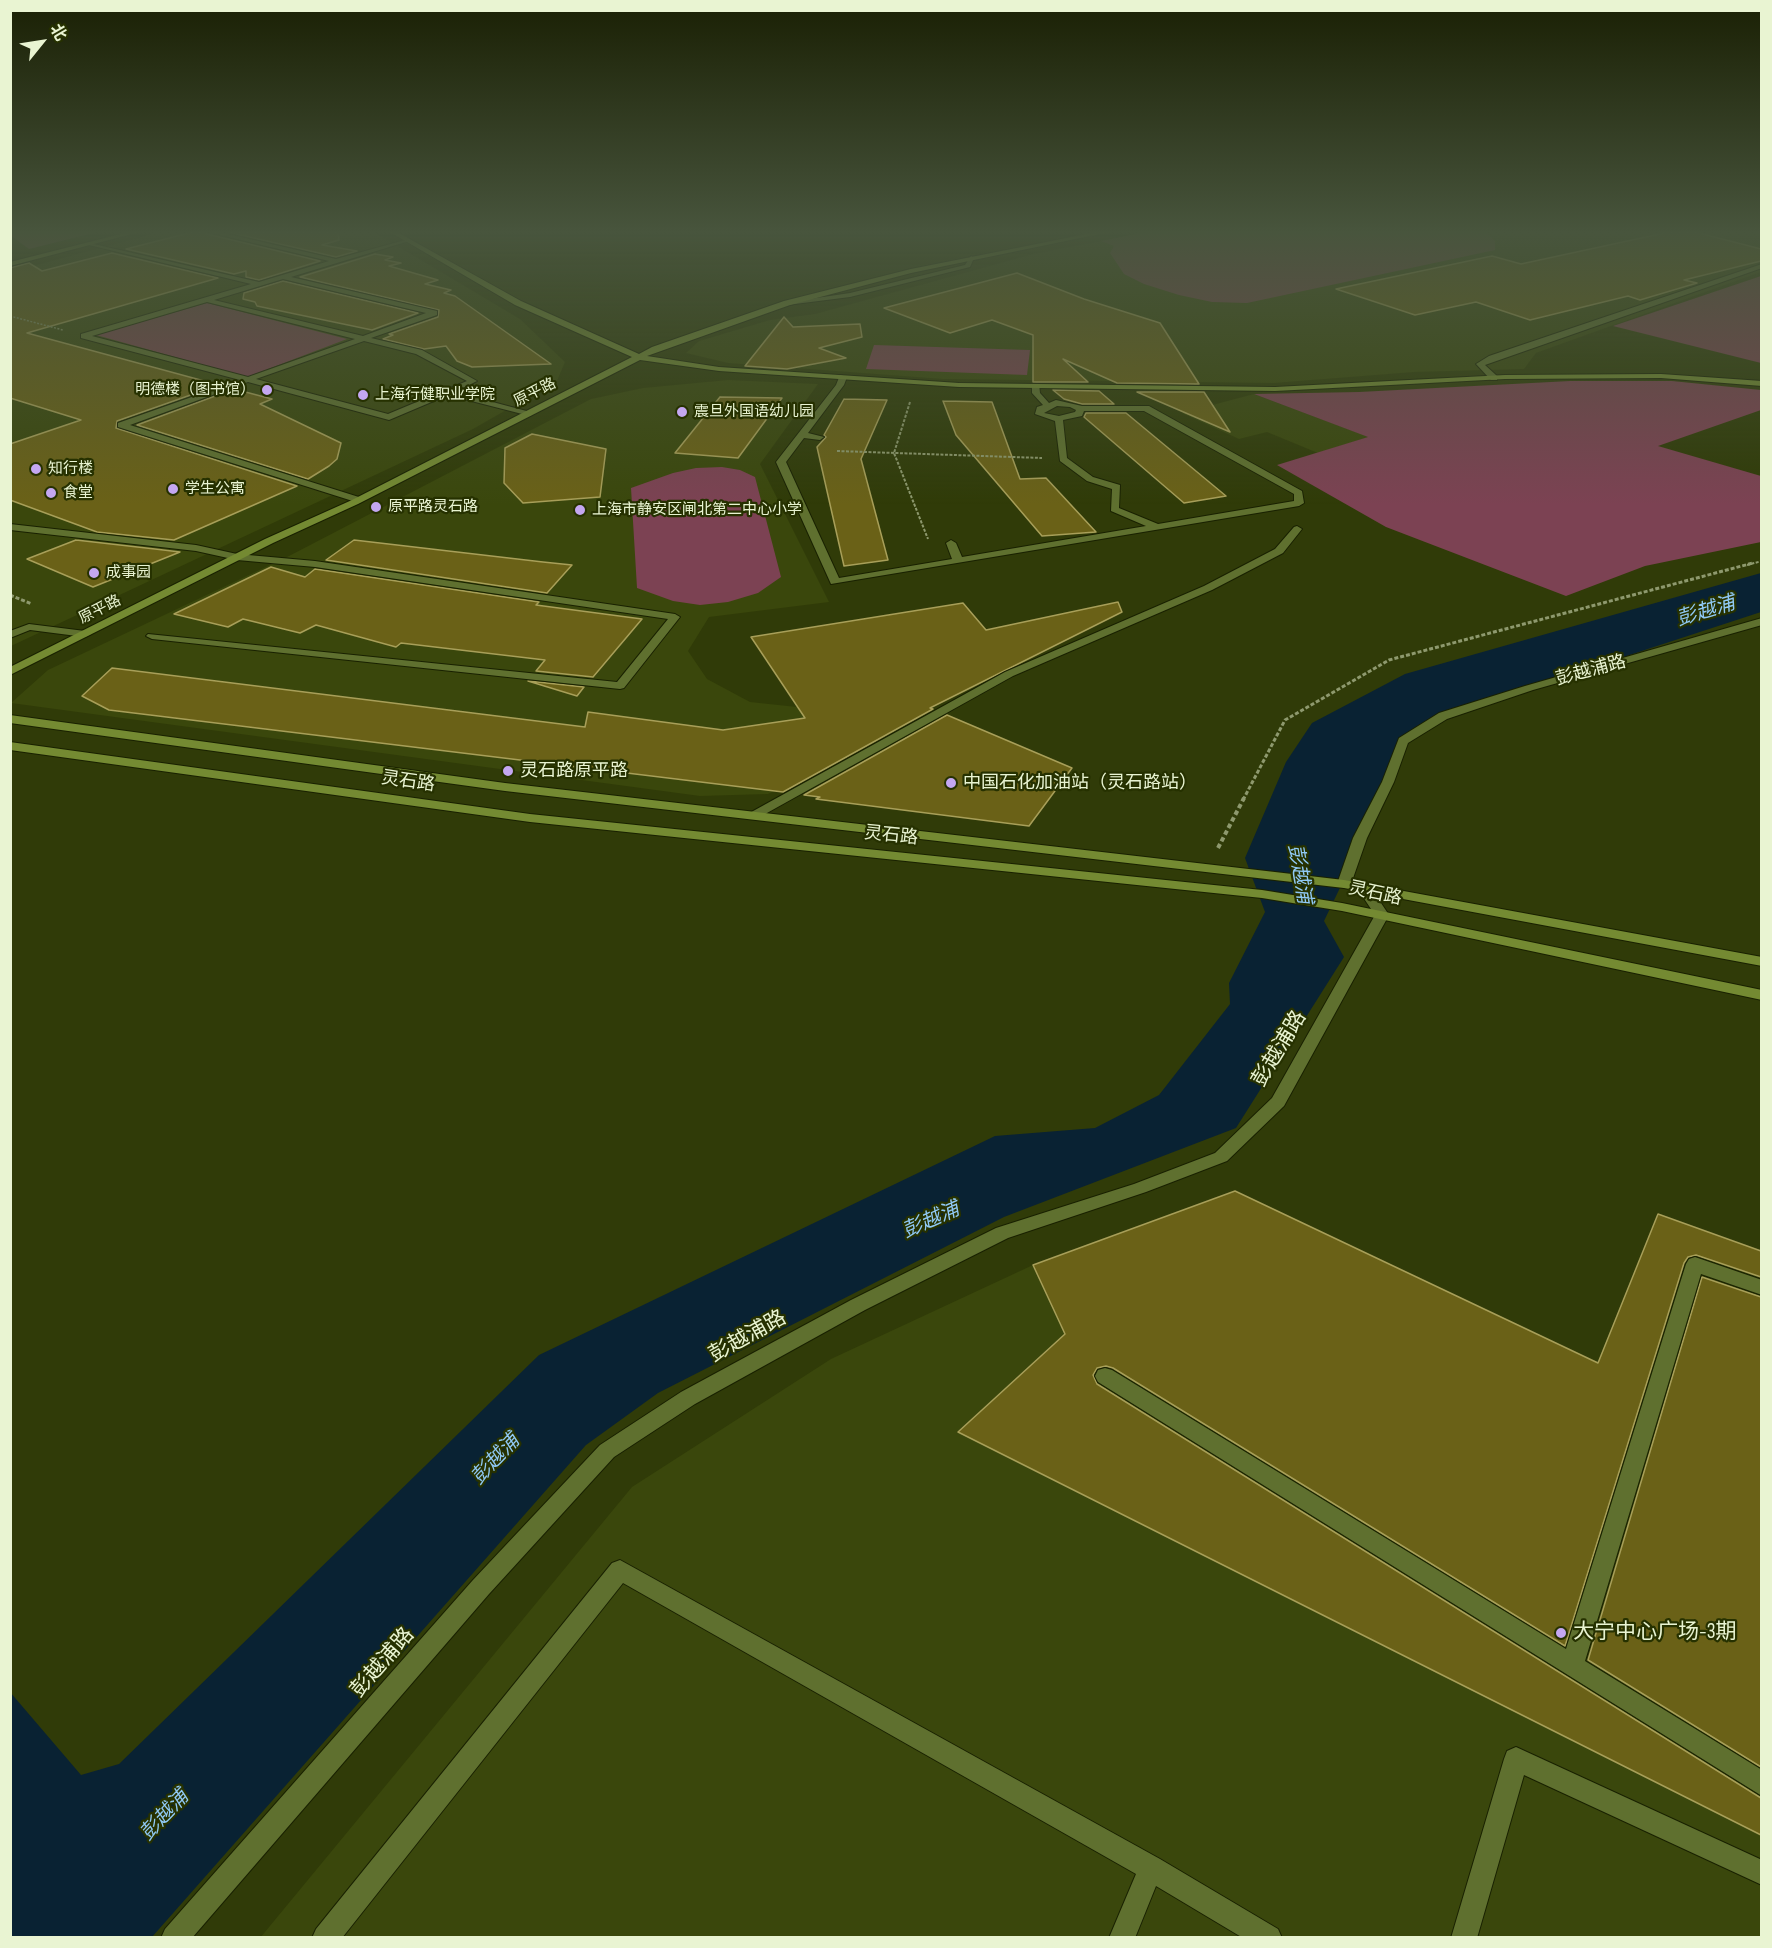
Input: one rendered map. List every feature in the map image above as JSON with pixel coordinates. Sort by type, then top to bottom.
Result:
[{"type":"street","points":[[84,336],[129,323]]},
{"type":"street","points":[[84,336],[389,417],[473,381],[419,352],[301,323]]},
{"type":"street","points":[[359,500],[121,426],[406,323]]},
{"type":"street","points":[[562,323],[638,357],[718,369],[959,385],[1275,389],[1494,378],[1661,376],[1761,384]]},
{"type":"street","name":"原平路","points":[[10,672],[237,557],[359,500],[638,357],[730,323]]},
{"type":"street","points":[[1494,378],[1480,364],[1595,323]]},
{"type":"street","points":[[843,377],[840,385],[781,462],[835,582],[1299,503],[1299,493],[1146,408],[1082,409],[1056,403],[1040,409],[1039,414],[1059,419],[1079,414],[1082,409]]},
{"type":"street","points":[[1036,386],[1036,393],[1047,405]]},
{"type":"street","points":[[447,392],[530,413]]},
{"type":"street","points":[[1059,419],[1063,459],[1090,479],[1117,487],[1114,509],[1158,527]]},
{"type":"street","points":[[802,435],[820,438]]},
{"type":"street","points":[[10,527],[196,548],[237,557],[315,564],[675,617],[620,686],[152,636]]},
{"type":"street","points":[[753,815],[1009,674],[1218,583],[1279,551],[1297,529]]},
{"type":"street","points":[[951,543],[958,561]]},
{"type":"street","name":"彭越浦路","points":[[1344,884],[1360,838],[1388,782],[1403,741],[1443,716],[1529,688],[1761,621]]},
{"type":"street","points":[[10,635],[28,627],[85,634]]},
{"type":"street","name":"灵石路","points":[[10,720],[505,787],[1344,884],[1761,962]]},
{"type":"street","name":"灵石路","points":[[10,746],[530,818],[1222,890],[1342,907],[1761,995]]},
{"type":"street","points":[[1365,888],[1382,915]]},
{"type":"street","name":"彭越浦路","points":[[174,1938],[481,1587],[606,1451],[688,1398],[858,1305],[1002,1233],[1140,1188],[1221,1158],[1278,1102],[1382,915]]},
{"type":"street","points":[[1572,1666],[1695,1264],[1761,1288]]},
{"type":"street","points":[[1105,1376],[1761,1784]]},
{"type":"street","points":[[325,1938],[620,1570],[1151,1868],[1269,1938]]},
{"type":"street","points":[[1464,1938],[1516,1759],[1761,1873]]},
{"type":"street","points":[[1122,1938],[1151,1868]]},
{"type":"path","points":[[36,323],[84,336]]},
{"type":"path","points":[[913,393],[894,453],[938,565]]},
{"type":"path","points":[[830,451],[1063,459]]},
{"type":"path","points":[[1207,867],[1285,720],[1389,660],[1761,561]]},
{"type":"shaded area","name":"上海行健职业学院","points":[[11,323],[524,323],[565,362],[557,381],[473,429],[11,646]]},
{"type":"shaded area","points":[[138,323],[284,323],[347,339],[247,377],[96,335]]},
{"type":"shaded area","points":[[760,323],[1620,323],[1536,353],[1524,369],[1414,372],[1274,383],[943,379],[728,363],[686,353],[699,341]]},
{"type":"shaded area","points":[[1622,323],[1761,323],[1761,363],[1613,326]]},
{"type":"shaded area","points":[[874,345],[1030,350],[1027,375],[866,369]]},
{"type":"shaded area","points":[[728,380],[818,384],[760,464],[829,602],[709,617],[688,651],[707,679],[750,702],[797,707],[866,746],[768,794],[700,796],[11,703],[48,670],[289,556],[591,399],[643,388]]},
{"type":"shaded area","points":[[1570,381],[1672,381],[1761,390],[1761,410],[1658,446],[1761,476],[1761,542],[1645,566],[1566,596],[1386,527],[1277,465],[1368,437],[1254,394],[1359,392]]},
{"type":"shaded area","points":[[1254,394],[1369,437],[1318,453],[1267,432],[1239,439],[1182,413]]},
{"type":"shaded area","points":[[722,467],[740,470],[755,477],[781,577],[758,593],[728,602],[700,605],[673,601],[637,588],[631,488],[673,473],[696,468]]},
{"type":"shaded area","points":[[1033,1265],[1065,1334],[958,1432],[1761,1835],[1761,1937],[260,1938],[632,1487],[831,1359]]},
{"type":"water","name":"彭越浦","points":[[1761,573],[1761,612],[1443,716],[1403,741],[1350,867],[1324,921],[1344,957],[1236,1128],[1004,1217],[658,1393],[586,1445],[152,1937],[11,1937],[10,1692],[81,1775],[119,1764],[539,1355],[995,1136],[1095,1128],[1159,1095],[1230,1004],[1229,983],[1265,912],[1245,858],[1286,762],[1312,723],[1405,674]]},
{"type":"building","points":[[10,323],[62,323],[27,333],[219,385],[117,421],[116,428],[297,486],[174,540],[97,532],[10,500],[10,444],[81,420],[10,398]]},
{"type":"building","points":[[338,323],[391,323],[372,330]]},
{"type":"building","points":[[421,323],[493,323],[551,364],[472,367],[457,361],[446,346],[424,349],[383,339],[393,335],[389,334]]},
{"type":"building","points":[[779,323],[789,323],[793,327],[860,324],[862,337],[819,348],[846,358],[787,369],[745,366]]},
{"type":"building","points":[[923,323],[983,323],[950,333]]},
{"type":"building","points":[[1000,323],[1160,323],[1199,384],[1117,383],[1063,359],[1088,382],[1033,382],[1033,335]]},
{"type":"building","points":[[234,389],[272,399],[260,404],[341,443],[337,459],[308,479],[137,425]]},
{"type":"building","points":[[1053,390],[1099,391],[1114,404],[1082,404],[1064,399]]},
{"type":"building","points":[[1137,392],[1204,392],[1230,432]]},
{"type":"building","points":[[720,397],[782,398],[738,458],[675,453]]},
{"type":"building","points":[[844,399],[887,400],[861,459],[888,560],[844,566],[817,447],[826,437],[824,435]]},
{"type":"building","points":[[943,401],[992,402],[1020,479],[1046,478],[1096,532],[1042,536],[956,435]]},
{"type":"building","points":[[1086,413],[1126,413],[1226,496],[1184,503],[1084,417]]},
{"type":"building","points":[[532,434],[606,449],[600,497],[523,503],[504,483],[505,448]]},
{"type":"building","name":"成事园","points":[[76,540],[180,552],[93,587],[27,559]]},
{"type":"building","points":[[354,540],[572,565],[547,593],[326,560]]},
{"type":"building","points":[[271,567],[305,577],[315,569],[539,602],[536,605],[642,619],[593,677],[536,671],[545,660],[401,643],[396,647],[316,625],[300,633],[243,619],[228,627],[174,614]]},
{"type":"building","points":[[1118,602],[1122,612],[930,708],[933,709],[783,792],[109,710],[82,696],[112,668],[585,727],[588,712],[723,730],[805,718],[751,637],[963,603],[986,630]]},
{"type":"building","points":[[528,681],[584,687],[577,696]]},
{"type":"building","name":"中国石化加油站（灵石路站）","points":[[947,715],[1072,768],[1029,826],[816,799],[820,797],[804,795]]},
{"type":"building","name":"大宁中心广场-3期","points":[[1235,1191],[1598,1363],[1658,1214],[1761,1251],[1761,1277],[1696,1255],[1688,1257],[1684,1263],[1565,1646],[1113,1368],[1106,1366],[1097,1368],[1093,1375],[1097,1384],[1761,1798],[1761,1835],[958,1432],[1065,1334],[1033,1265]]},
{"type":"building","points":[[1702,1277],[1761,1297],[1761,1767],[1588,1660]]},
{"type":"place","name":"明德楼（图书馆）","points":[[267,390]]},
{"type":"place","name":"上海行健职业学院","points":[[363,395]]},
{"type":"place","name":"震旦外国语幼儿园","points":[[682,412]]},
{"type":"place","name":"知行楼","points":[[36,469]]},
{"type":"place","name":"学生公寓","points":[[173,489]]},
{"type":"place","name":"食堂","points":[[51,493]]},
{"type":"place","name":"原平路灵石路","points":[[376,507]]},
{"type":"place","name":"上海市静安区闸北第二中心小学","points":[[580,510]]},
{"type":"place","name":"成事园","points":[[94,573]]},
{"type":"place","name":"灵石路原平路","points":[[508,771]]},
{"type":"place","name":"中国石化加油站（灵石路站）","points":[[951,783]]},
{"type":"place","name":"大宁中心广场-3期","points":[[1561,1633]]}]
